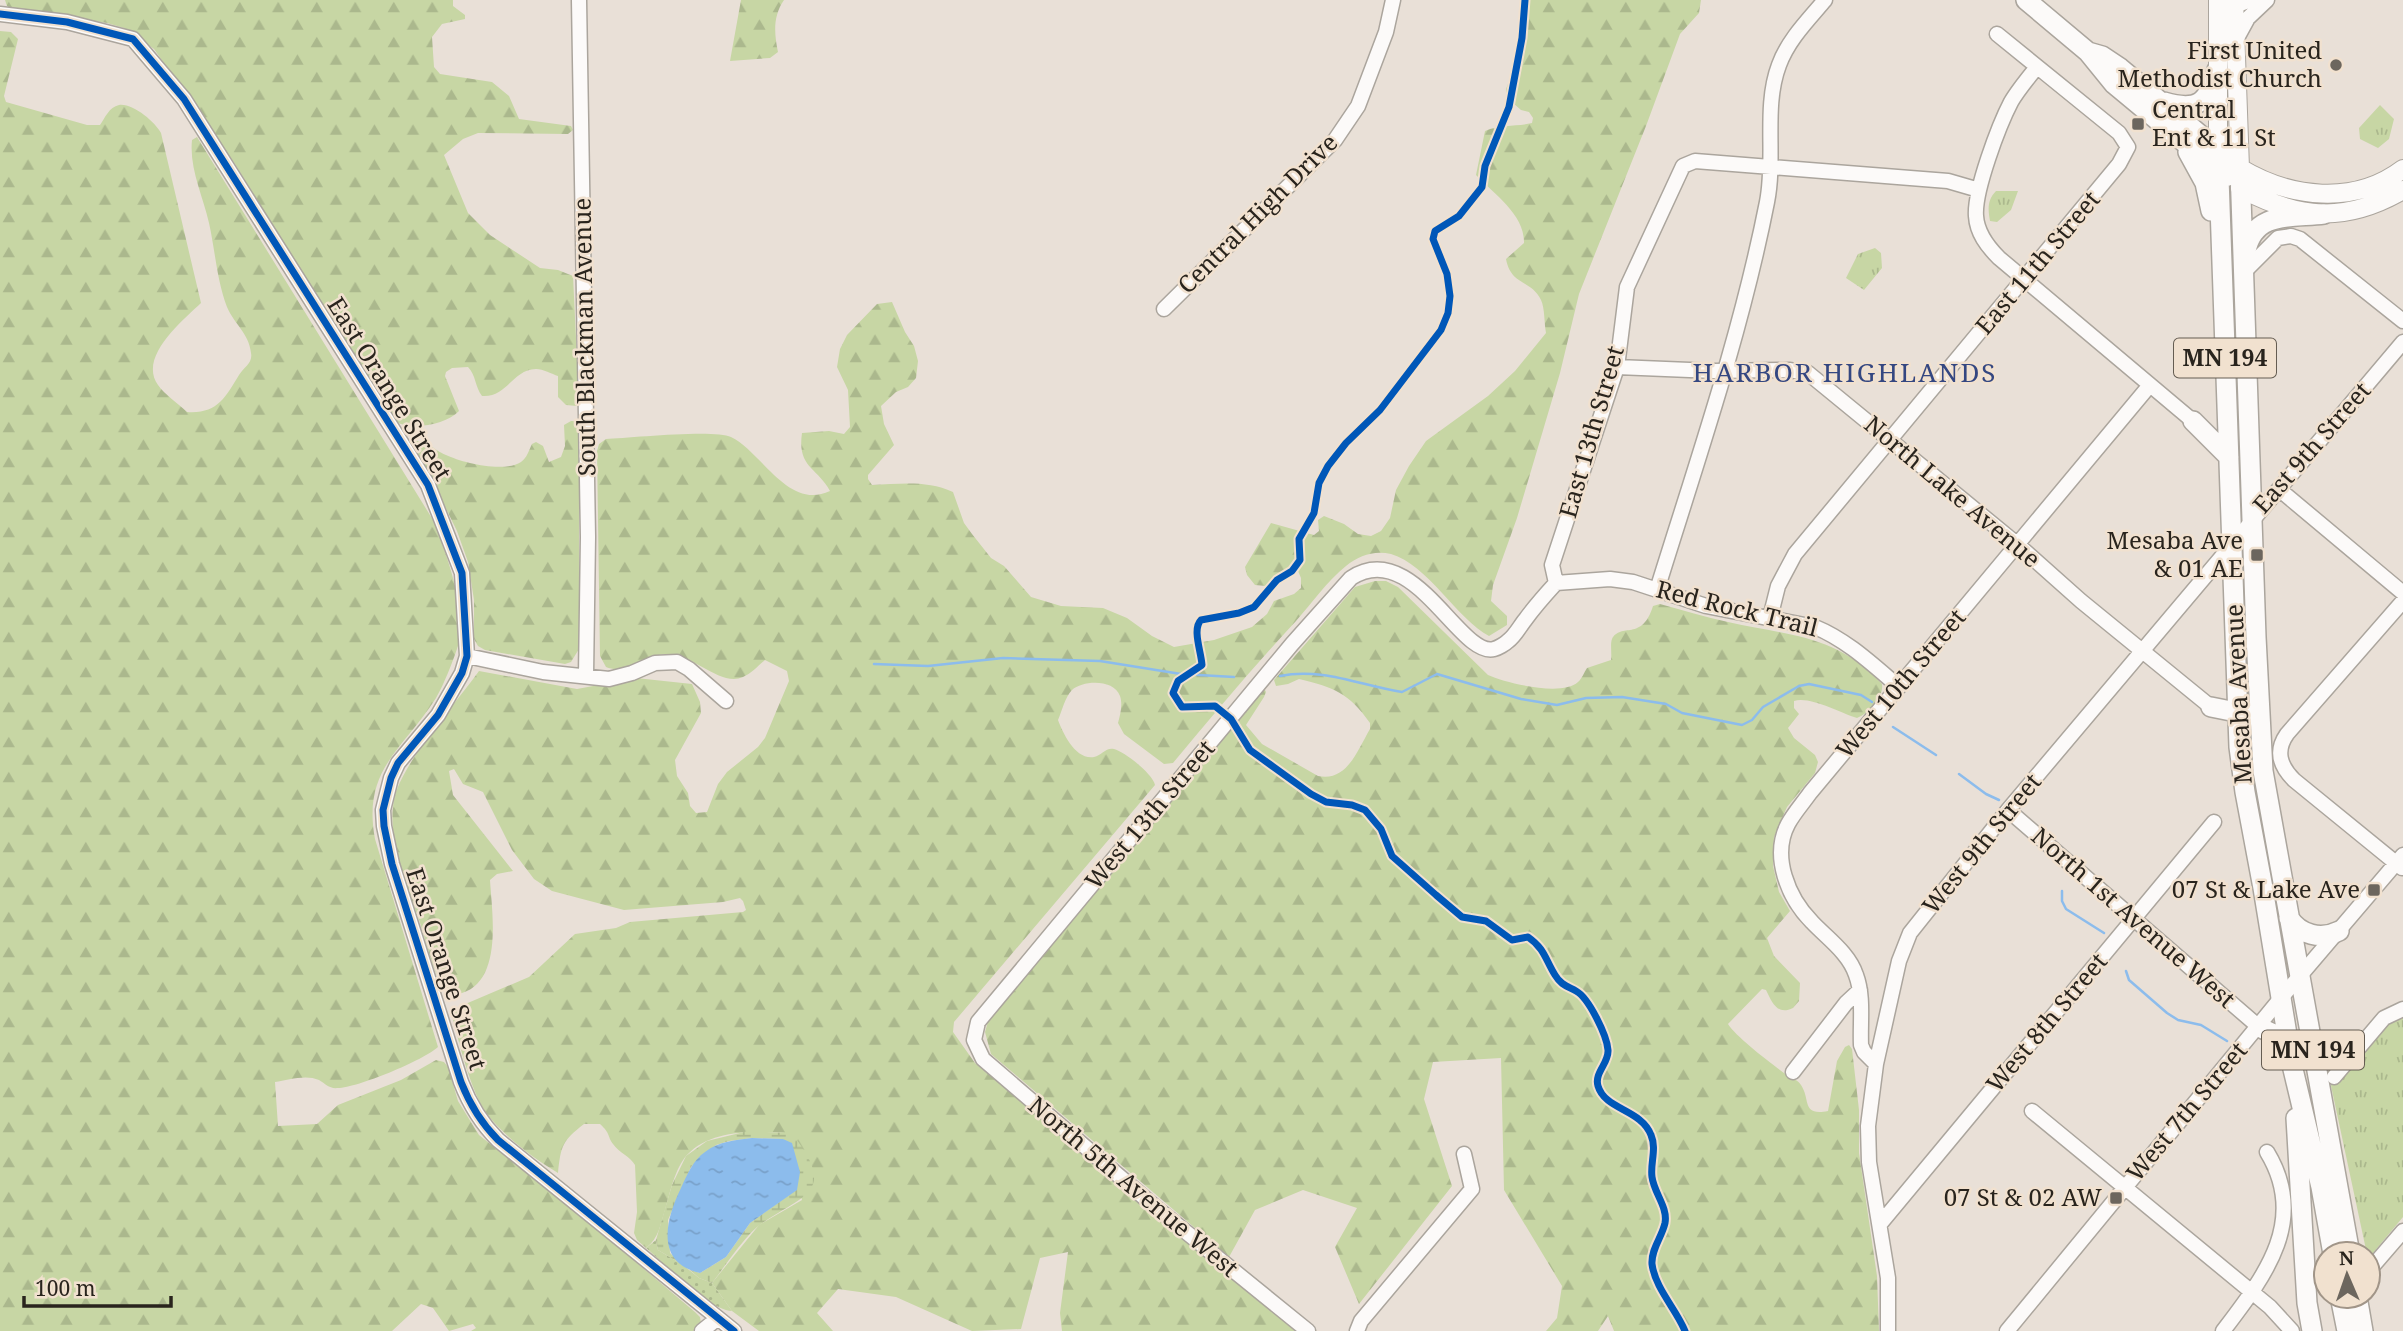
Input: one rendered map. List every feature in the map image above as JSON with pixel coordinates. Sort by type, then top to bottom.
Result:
[{"type":"highway","name":"MN 194","points":[[2026,0],[2088,52],[2114,84],[2219,172]]},
{"type":"highway","name":"MN 194","points":[[2088,52],[2110,61],[2240,168]]},
{"type":"highway","points":[[2161,101],[2186,106],[2201,103],[2210,92],[2217,70]]},
{"type":"highway","name":"MN 194","points":[[2180,139],[2205,183],[2222,278]]},
{"type":"highway","name":"Mesaba Avenue","points":[[2218,149],[2239,747],[2291,1057],[2346,1240]]},
{"type":"highway","name":"Mesaba Avenue","points":[[2240,168],[2259,727],[2263,771],[2300,978],[2330,1185],[2332,1240]]},
{"type":"highway","points":[[2219,172],[2240,188]]},
{"type":"highway","points":[[2243,269],[2249,238],[2261,223],[2274,219],[2324,214]]},
{"type":"highway","points":[[2193,421],[2229,457]]},
{"type":"highway","points":[[2211,707],[2236,710],[2250,717],[2259,727]]},
{"type":"highway","points":[[2211,707],[2230,728],[2239,747]]},
{"type":"highway","points":[[2289,918],[2298,928],[2311,934],[2326,935],[2339,931]]},
{"type":"highway","points":[[2259,1027],[2282,1038],[2291,1057],[2307,1303],[2312,1331]]},
{"type":"highway","points":[[2343,1310],[2347,1331]]},
{"type":"highway","points":[[2359,1310],[2363,1331]]},
{"type":"main road","name":"Mesaba Avenue","points":[[2231,4],[2236,42],[2240,168]]},
{"type":"main road","name":"Mesaba Avenue","points":[[2218,149],[2217,70],[2231,4]]},
{"type":"main road","points":[[2240,168],[2256,178],[2290,190],[2331,194],[2370,187],[2403,169]]},
{"type":"main road","points":[[2240,188],[2279,207],[2324,214],[2364,209],[2403,190]]},
{"type":"street","name":"South Blackman Avenue","points":[[579,0],[589,537],[586,675]]},
{"type":"street","name":"Central High Drive","points":[[1164,309],[1335,140],[1358,106],[1386,32],[1393,0]]},
{"type":"street","points":[[1657,590],[1727,370],[1768,200],[1772,99],[1777,71],[1795,36],[1825,0]]},
{"type":"street","points":[[2236,42],[2248,18],[2267,0]]},
{"type":"street","name":"East Orange Street","points":[[0,14],[67,22],[133,39],[184,99],[428,485],[462,573],[467,656],[458,681],[438,715],[398,763],[391,778],[383,810],[391,864],[466,1095],[486,1128],[498,1140],[734,1331]]},
{"type":"street","points":[[1997,34],[2037,67],[2006,113],[1979,190],[1976,218],[1979,229],[1988,246],[2024,279],[2193,421]]},
{"type":"street","name":"East 11th Street","points":[[1770,618],[1778,586],[1795,554],[2124,158],[2128,147],[2119,133],[2037,67]]},
{"type":"street","name":"East 13th Street","points":[[1556,583],[1552,565],[1617,367],[1627,287],[1677,173],[1683,166],[1695,162],[1771,167]]},
{"type":"street","points":[[1771,167],[1948,181],[1979,190]]},
{"type":"street","points":[[2243,269],[2278,238],[2291,236],[2300,239],[2403,321]]},
{"type":"street","name":"East 9th Street","points":[[2141,652],[2403,342]]},
{"type":"street","name":"North Lake Avenue","points":[[1617,367],[1800,370],[1808,373],[2018,545],[2141,652],[2211,707]]},
{"type":"street","name":"West 10th Street","points":[[1860,990],[1856,974],[1847,958],[1790,895],[1781,853],[1787,825],[1810,793],[2150,385]]},
{"type":"street","points":[[2280,490],[2403,593]]},
{"type":"street","name":"West 13th Street","points":[[974,1033],[980,1017],[1292,644],[1342,587],[1362,571],[1379,569],[1402,576],[1471,639],[1486,649],[1493,649],[1508,642],[1556,583]]},
{"type":"street","name":"Red Rock Trail","points":[[1556,583],[1611,579],[1706,606],[1815,627],[1830,633],[1899,687]]},
{"type":"street","points":[[2401,863],[2294,780],[2282,765],[2279,752],[2287,734],[2403,601]]},
{"type":"street","name":"West 9th Street","points":[[1888,1331],[1888,1279],[1869,1162],[1868,1126],[1876,1064],[1899,961],[1910,933],[2008,810],[2141,652]]},
{"type":"street","points":[[467,656],[543,672],[609,679],[655,663],[677,662],[726,701]]},
{"type":"street","name":"North 1st Avenue West","points":[[2008,810],[2259,1027]]},
{"type":"street","name":"West 8th Street","points":[[1880,1224],[2214,822]]},
{"type":"street","name":"West 7th Street","points":[[2007,1331],[2281,998],[2401,863]]},
{"type":"street","points":[[1860,990],[1861,1045],[1876,1064]]},
{"type":"street","points":[[1793,1072],[1846,1003],[1860,990]]},
{"type":"street","points":[[2334,1077],[2384,1018],[2403,1009]]},
{"type":"street","name":"North 5th Avenue West","points":[[974,1033],[975,1046],[983,1059],[1154,1206],[1307,1331]]},
{"type":"street","points":[[2032,1111],[2270,1307],[2292,1331]]},
{"type":"street","points":[[2223,1331],[2252,1293],[2276,1252],[2282,1232],[2282,1191],[2267,1152]]},
{"type":"street","points":[[1357,1331],[1361,1321],[1472,1189],[1464,1154]]},
{"type":"street","points":[[2382,1255],[2403,1231]]},
{"type":"street","points":[[702,1331],[718,1318]]},
{"type":"green space","points":[[5,0],[453,0],[453,6],[465,15],[465,19],[442,24],[432,37],[434,67],[440,74],[492,82],[509,96],[519,119],[571,126],[573,130],[568,134],[478,133],[463,139],[444,155],[468,213],[490,235],[540,268],[558,270],[573,276],[579,400],[577,406],[566,405],[558,397],[558,376],[544,371],[528,370],[498,393],[482,396],[468,367],[452,368],[445,376],[459,411],[446,420],[428,425],[409,426],[394,421],[235,164],[154,49],[124,28],[10,8]]},
{"type":"green space","points":[[741,0],[784,0],[775,25],[778,52],[770,58],[730,61]]},
{"type":"green space","points":[[1529,0],[1701,0],[1699,13],[1680,34],[1579,294],[1560,373],[1517,518],[1493,585],[1491,601],[1507,616],[1507,625],[1489,636],[1466,618],[1417,569],[1391,554],[1373,553],[1351,562],[1332,578],[1173,763],[1164,764],[1124,734],[1118,723],[1120,696],[1112,686],[1090,683],[1072,690],[1058,720],[1076,750],[1087,757],[1094,757],[1109,749],[1119,751],[1144,770],[1155,785],[954,1022],[953,1032],[975,1063],[1297,1331],[1062,1331],[1060,1313],[1068,1252],[1040,1258],[1021,1329],[972,1331],[896,1297],[838,1289],[817,1313],[833,1331],[759,1331],[732,1311],[712,1283],[759,1225],[802,1200],[785,1133],[760,1132],[720,1136],[708,1140],[687,1155],[673,1181],[659,1231],[646,1248],[634,1233],[637,1212],[633,1162],[615,1147],[600,1124],[584,1124],[571,1135],[562,1150],[558,1173],[520,1146],[494,1123],[475,1093],[452,1016],[452,1011],[456,1008],[529,977],[575,934],[616,928],[630,922],[743,912],[746,910],[743,901],[740,898],[723,902],[624,910],[552,891],[534,879],[512,850],[483,792],[463,784],[454,769],[449,771],[453,795],[513,871],[497,874],[490,880],[492,944],[484,974],[475,986],[462,993],[447,994],[434,967],[395,843],[392,814],[394,800],[407,769],[479,671],[577,689],[636,678],[692,684],[700,702],[701,713],[675,760],[677,776],[688,793],[690,806],[696,813],[707,812],[718,784],[727,772],[765,738],[789,681],[787,671],[765,660],[743,677],[726,678],[688,659],[668,654],[621,669],[606,667],[600,656],[599,444],[606,439],[690,434],[722,435],[742,444],[788,487],[815,495],[830,491],[805,460],[801,445],[802,433],[829,431],[844,434],[850,427],[848,390],[837,367],[840,349],[847,335],[877,304],[892,302],[914,346],[918,361],[916,378],[881,406],[884,424],[894,445],[868,475],[872,485],[923,484],[953,492],[964,523],[972,534],[991,558],[1004,566],[1031,597],[1061,606],[1103,608],[1127,618],[1152,636],[1174,647],[1214,640],[1252,627],[1267,614],[1274,601],[1294,594],[1301,588],[1298,571],[1280,573],[1266,586],[1255,585],[1247,575],[1245,567],[1271,523],[1314,535],[1319,531],[1318,520],[1324,516],[1344,524],[1358,534],[1371,536],[1381,531],[1390,518],[1396,490],[1426,441],[1488,396],[1515,371],[1546,333],[1541,300],[1537,293],[1512,274],[1506,259],[1524,243],[1519,223],[1507,206],[1476,175],[1485,131],[1532,123],[1533,118],[1529,112],[1521,110],[1506,97],[1506,89],[1527,35]]},
{"type":"green space","points":[[0,31],[11,32],[18,39],[4,96],[6,102],[87,125],[100,125],[113,108],[125,105],[143,114],[161,133],[201,303],[174,329],[158,351],[153,374],[161,389],[187,412],[206,410],[224,397],[251,356],[250,346],[227,307],[221,287],[209,223],[193,161],[192,140],[197,137],[433,520],[453,579],[461,627],[456,653],[436,698],[388,762],[380,777],[374,795],[373,815],[375,839],[438,1047],[405,1066],[347,1087],[332,1088],[319,1080],[308,1078],[275,1082],[278,1126],[317,1124],[338,1105],[401,1080],[436,1060],[444,1062],[458,1101],[479,1135],[695,1312],[701,1323],[693,1331],[471,1331],[476,1328],[473,1324],[449,1331],[433,1308],[421,1304],[392,1331],[0,1331]]},
{"type":"green space","points":[[2380,105],[2394,119],[2389,139],[2378,148],[2360,139],[2359,128]]},
{"type":"green space","points":[[1996,191],[2018,191],[2011,210],[1997,222],[1990,221],[1989,209],[1991,198]]},
{"type":"green space","points":[[1875,248],[1881,253],[1882,268],[1864,290],[1846,278],[1858,254]]},
{"type":"green space","points":[[577,421],[579,426],[579,649],[571,662],[565,664],[485,650],[478,646],[474,639],[474,600],[468,562],[457,531],[421,458],[409,445],[411,441],[422,442],[462,461],[504,467],[521,462],[536,442],[543,446],[549,462],[561,457],[565,446],[564,425]]},
{"type":"green space","points":[[1386,581],[1398,587],[1488,675],[1520,685],[1560,688],[1578,682],[1587,668],[1611,660],[1611,641],[1616,634],[1638,628],[1653,606],[1660,604],[1719,620],[1811,639],[1847,655],[1882,684],[1881,694],[1875,704],[1857,718],[1816,703],[1794,701],[1794,708],[1799,714],[1788,728],[1794,738],[1815,755],[1818,762],[1815,773],[1787,807],[1774,837],[1773,866],[1779,892],[1790,911],[1767,938],[1774,956],[1800,983],[1799,1001],[1793,1008],[1779,1009],[1766,990],[1762,989],[1728,1024],[1755,1051],[1800,1083],[1808,1106],[1814,1111],[1828,1111],[1837,1061],[1845,1047],[1849,1045],[1852,1049],[1859,1110],[1859,1153],[1877,1276],[1879,1331],[1614,1331],[1608,1316],[1598,1331],[1546,1331],[1557,1318],[1562,1286],[1504,1190],[1501,1058],[1433,1062],[1424,1099],[1452,1186],[1359,1304],[1335,1247],[1357,1208],[1303,1190],[1255,1210],[1229,1257],[991,1054],[985,1032],[989,1018],[1039,961],[1260,690],[1264,688],[1266,692],[1246,725],[1262,744],[1318,776],[1337,774],[1350,763],[1370,729],[1370,723],[1355,705],[1339,693],[1321,685],[1299,679],[1276,686],[1274,680],[1355,587]]},
{"type":"green space","points":[[2403,1011],[2403,1217],[2382,1242],[2382,1240],[2364,1240],[2330,1081],[2383,1021]]},
{"type":"green space","points":[[748,1131],[794,1136],[807,1155],[814,1181],[802,1198],[755,1229],[712,1283],[699,1278],[690,1270],[700,1273],[726,1257],[750,1223],[797,1189],[783,1139],[752,1138],[716,1145],[691,1167],[668,1220],[670,1253],[683,1265],[658,1250],[656,1240],[672,1185],[686,1156],[707,1141]]},
{"type":"green space","points":[[656,1240],[658,1250],[699,1278],[712,1283],[732,1311],[723,1309],[700,1295],[646,1248]]},
{"type":"water","points":[[752,1138],[783,1139],[792,1143],[800,1172],[797,1190],[750,1223],[726,1257],[700,1273],[685,1267],[670,1249],[668,1226],[688,1173],[697,1159],[710,1148]]},
{"type":"waterway","points":[[874,664],[928,666],[1003,658],[1100,661],[1181,674],[1234,677]]},
{"type":"waterway","points":[[1280,676],[1327,676],[1402,692],[1437,674],[1521,699],[1557,705],[1586,698],[1622,697],[1666,704],[1682,713],[1742,725],[1752,720],[1763,707],[1799,686],[1809,684],[1861,695],[1872,702]]},
{"type":"waterway","points":[[1893,727],[1936,755]]},
{"type":"waterway","points":[[1959,774],[1999,800]]},
{"type":"waterway","points":[[2062,891],[2062,901],[2066,909],[2104,933]]},
{"type":"waterway","points":[[2126,971],[2129,980],[2167,1013],[2178,1020],[2201,1025],[2227,1041]]},
{"type":"cycle path","points":[[1525,0],[1522,38],[1509,107],[1485,166],[1482,187],[1459,216],[1435,231],[1433,239],[1447,274],[1450,296],[1448,313],[1441,330],[1380,410],[1346,443],[1328,466],[1319,483],[1314,513],[1299,539],[1300,560],[1292,571],[1277,580],[1254,607],[1239,613],[1201,620],[1197,635],[1202,665],[1178,681],[1173,693],[1182,707],[1215,706],[1231,719],[1250,750],[1311,794],[1326,802],[1352,805],[1365,810],[1381,829],[1392,856],[1436,895],[1462,917],[1486,921],[1512,940],[1528,937],[1534,941],[1560,981],[1586,1001],[1601,1027],[1608,1050],[1598,1077],[1598,1086],[1608,1100],[1646,1126],[1653,1140],[1652,1177],[1663,1206],[1665,1223],[1653,1253],[1652,1264],[1657,1282],[1685,1331]]},
{"type":"cycle path","points":[[0,14],[67,22],[133,39],[184,99],[428,485],[462,573],[467,656],[462,673],[438,715],[398,763],[391,778],[383,810],[392,864],[461,1082],[476,1113],[498,1140],[734,1331]]},
{"type":"place","name":"First United Methodist Church","points":[[2336,65]]},
{"type":"place","name":"Central Ent & 11 St","points":[[2138,124]]},
{"type":"place","name":"Mesaba Ave & 01 AE","points":[[2257,555]]},
{"type":"place","name":"07 St & Lake Ave","points":[[2374,890]]},
{"type":"place","name":"07 St & 02 AW","points":[[2116,1198]]},
{"type":"district","name":"HARBOR HIGHLANDS","points":[[1845,373]]}]
